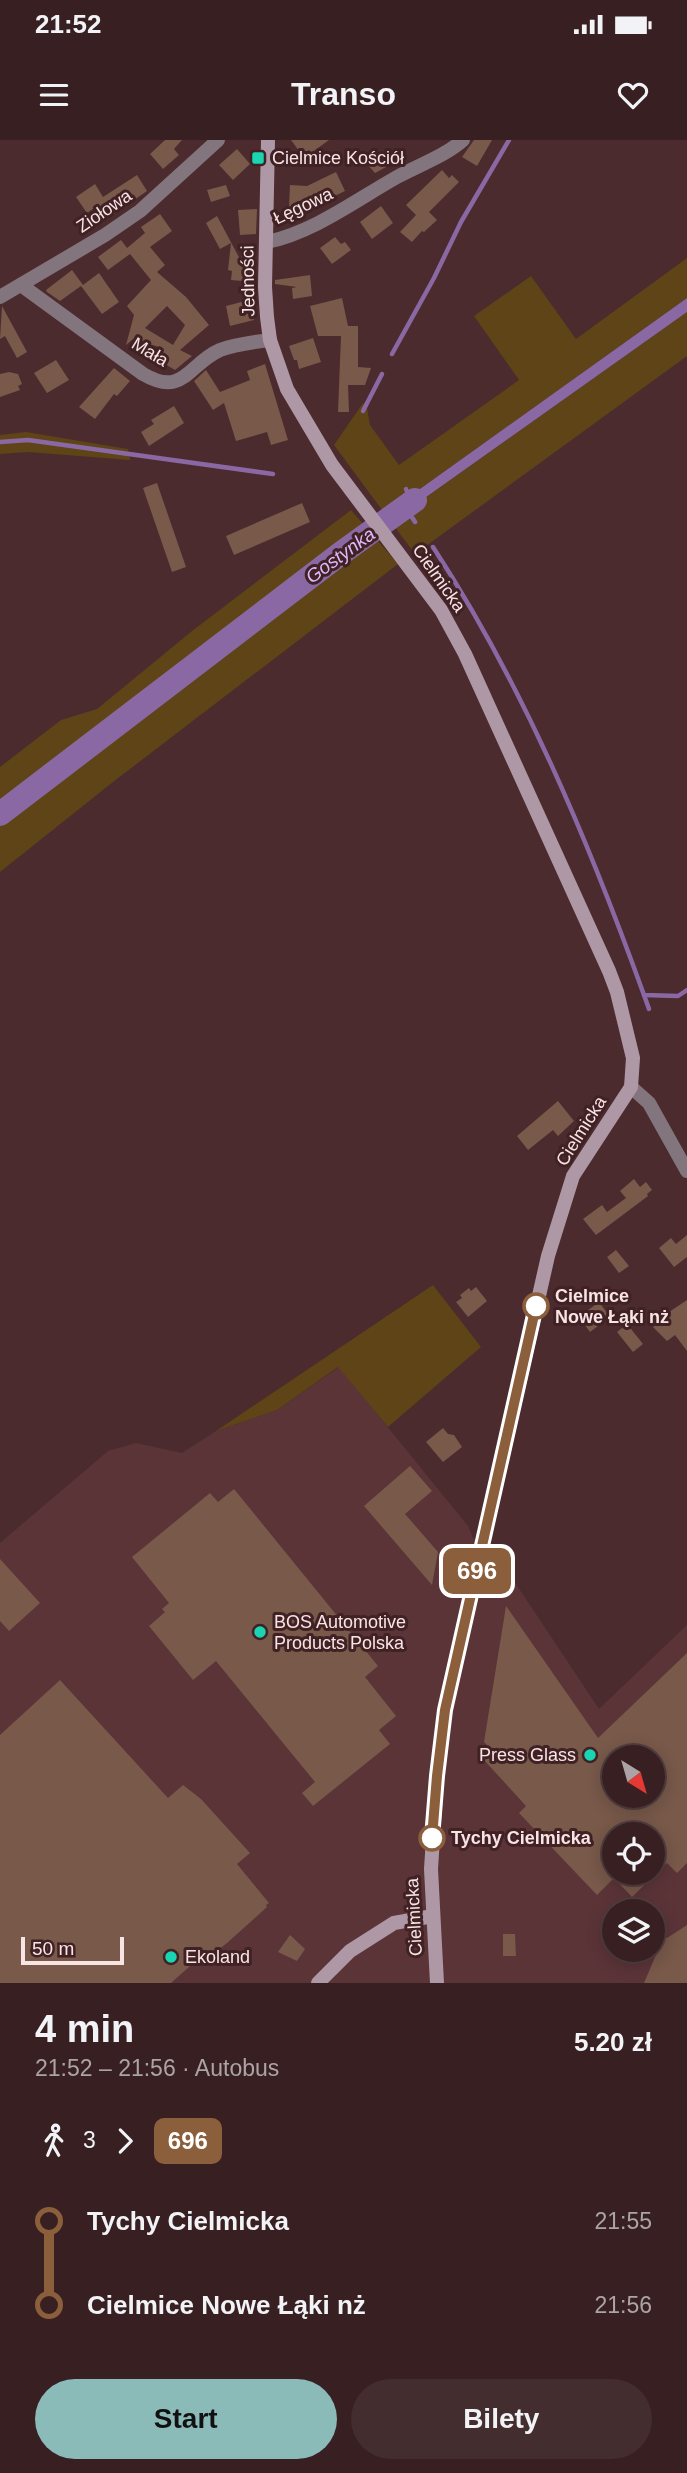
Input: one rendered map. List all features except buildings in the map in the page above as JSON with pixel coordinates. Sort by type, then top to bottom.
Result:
[{"type":"street","name":"Ziołowa","points":[[0,297],[105,235],[140,211],[218,140]]},
{"type":"street","name":"Jedności","points":[[268,140],[265,287],[270,340],[287,389],[300,414]]},
{"type":"street","name":"Łęgowa","points":[[267,242],[285,238],[342,209],[450,150],[463,140]]},
{"type":"street","name":"Mała","points":[[21,285],[143,374],[161,383],[183,379],[223,349],[270,340]]},
{"type":"street","name":"Cielmicka","points":[[300,414],[332,465],[441,610],[465,654],[609,971],[617,992],[633,1058],[631,1087],[573,1176],[548,1256],[445,1710],[432,1839],[437,1983]]},
{"type":"street","points":[[631,1087],[649,1102],[687,1171]]},
{"type":"street","points":[[318,1983],[350,1951],[394,1923],[433,1916]]},
{"type":"shaded area","points":[[687,258],[687,298],[385,514],[334,445],[363,403],[367,408],[370,425],[399,465],[519,380],[474,316],[531,276],[576,339]]},
{"type":"shaded area","points":[[687,298],[687,312],[391,522],[385,514]]},
{"type":"shaded area","points":[[687,312],[687,356],[415,554],[391,522]]},
{"type":"shaded area","points":[[26,432],[128,449],[130,460],[28,452],[0,454],[0,435]]},
{"type":"shaded area","points":[[351,510],[398,564],[0,872],[0,767],[61,720],[97,709],[192,631]]},
{"type":"shaded area","points":[[433,1285],[481,1347],[388,1427],[338,1367],[277,1410],[216,1431]]},
{"type":"shaded area","points":[[339,1367],[468,1526],[473,1538],[500,1560],[599,1709],[687,1625],[687,1983],[0,1983],[0,1543],[108,1451],[136,1443],[182,1453],[216,1431],[277,1410]]},
{"type":"waterway","points":[[392,354],[461,222],[509,140]]},
{"type":"waterway","points":[[363,411],[382,374]]},
{"type":"waterway","points":[[0,442],[28,440],[273,474]]},
{"type":"waterway","points":[[406,489],[411,501]]},
{"type":"waterway","name":"Gostynka","points":[[0,814],[340,554],[415,500]]},
{"type":"waterway","points":[[406,508],[415,522]]},
{"type":"waterway","points":[[433,547],[466,600],[525,709],[600,879],[644,995],[678,996],[687,990]]},
{"type":"waterway","points":[[644,995],[649,1009]]},
{"type":"bus line","name":"696","points":[[432,1838],[445,1710],[536,1306]]},
{"type":"place","name":"Cielmice Kościół","points":[[258,158]]},
{"type":"place","name":"Cielmice Nowe Łąki nż","points":[[536,1306]]},
{"type":"place","name":"BOS Automotive Products Polska","points":[[260,1632]]},
{"type":"place","name":"Press Glass","points":[[590,1755]]},
{"type":"place","name":"Tychy Cielmicka","points":[[432,1838]]},
{"type":"place","name":"Ekoland","points":[[171,1957]]}]
